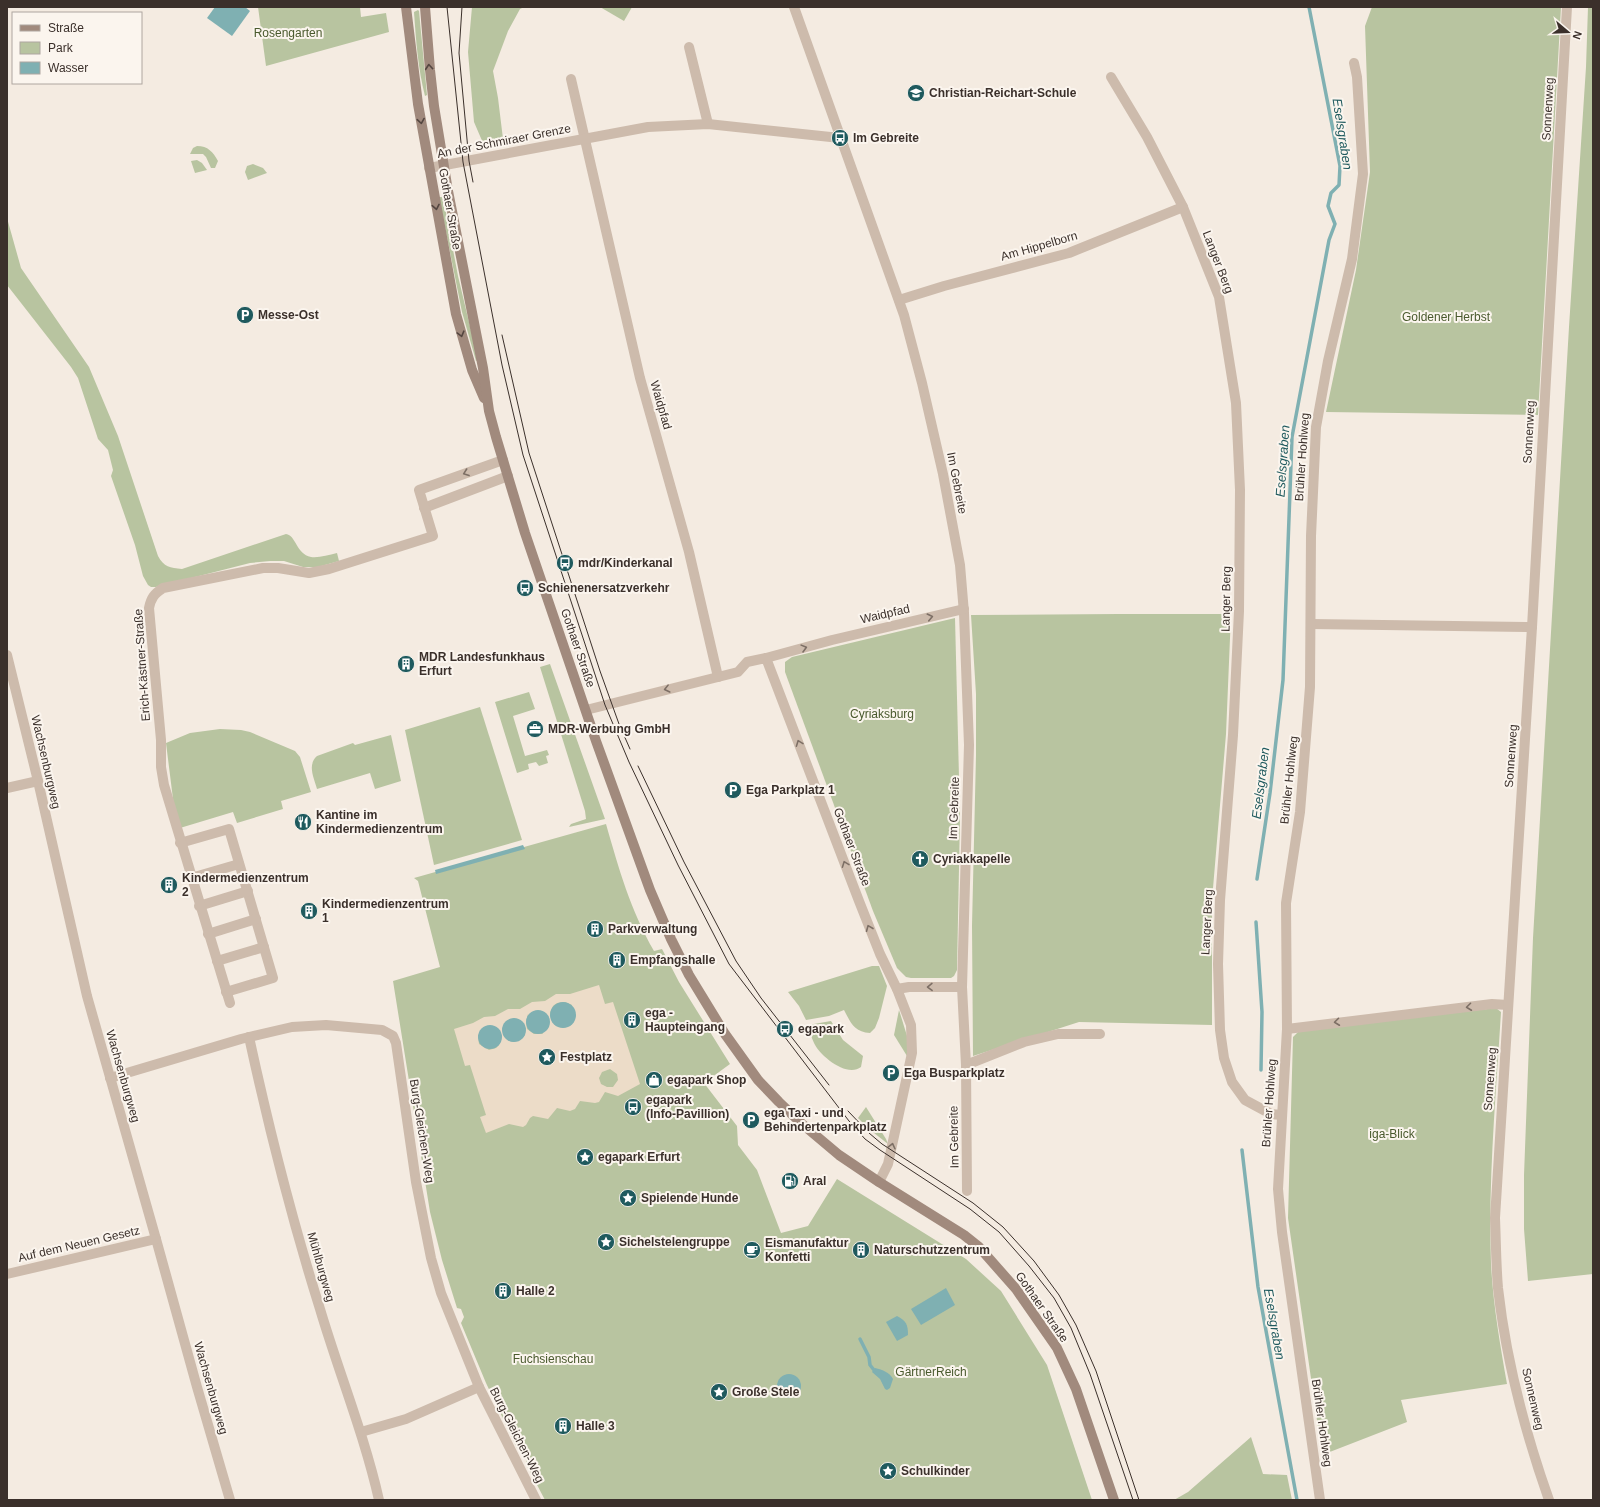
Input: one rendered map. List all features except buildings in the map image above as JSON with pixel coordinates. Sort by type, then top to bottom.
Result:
[{"type":"main road","name":"Gothaer Straße","points":[[406,7],[418,104],[456,314],[472,370],[490,411]]},
{"type":"main road","name":"Gothaer Straße","points":[[425,7],[430,70],[444,166],[490,411],[503,460],[525,533],[586,710],[650,890],[674,945],[689,975],[725,1034],[758,1080],[793,1116],[839,1155],[879,1182],[958,1231],[979,1248],[1028,1305],[1057,1348],[1076,1389],[1114,1500]]},
{"type":"street","name":"Im Gebreite","points":[[794,7],[899,300],[922,384],[943,474],[960,565],[964,609],[969,745],[962,987],[966,1066],[968,1192]]},
{"type":"street","name":"Sonnenweg","points":[[1549,1500],[1526,1431],[1505,1329],[1498,1287],[1495,1218],[1532,627],[1567,7]]},
{"type":"street","points":[[690,47],[708,124]]},
{"type":"street","name":"Brühler Hohlweg","points":[[1320,1500],[1279,1211],[1278,1189],[1287,1028],[1286,903],[1300,812],[1310,687],[1311,536],[1316,427],[1326,368],[1352,259],[1363,174],[1357,77],[1354,63]]},
{"type":"street","name":"Langer Berg","points":[[1111,77],[1146,137],[1183,207],[1219,297],[1236,411],[1240,490],[1239,611],[1233,735],[1220,900],[1218,964],[1220,1030],[1224,1058],[1232,1082],[1245,1100],[1271,1114],[1281,1115]]},
{"type":"street","name":"An der Schmiraer Grenze","points":[[571,79],[584,139]]},
{"type":"street","name":"An der Schmiraer Grenze","points":[[429,168],[648,127],[708,124],[840,138]]},
{"type":"street","name":"Waidpfad","points":[[584,139],[640,378],[689,552],[718,677]]},
{"type":"street","name":"Am Hippelborn","points":[[899,300],[944,286],[1069,253],[1183,207]]},
{"type":"street","name":"Erich-Kästner-Straße","points":[[180,843],[164,786],[161,767],[161,740],[149,608],[151,598],[156,592],[163,588],[263,568],[278,568],[309,573],[329,569],[432,536],[419,490],[503,460]]},
{"type":"street","points":[[424,508],[508,476]]},
{"type":"street","name":"Waidpfad","points":[[766,658],[832,640],[964,609]]},
{"type":"street","points":[[1311,624],[1532,627]]},
{"type":"street","name":"Wachsenburgweg","points":[[7,656],[38,781],[86,996],[156,1239],[196,1387],[230,1500]]},
{"type":"street","points":[[586,710],[738,672],[747,662],[766,658]]},
{"type":"street","name":"Gothaer Straße","points":[[766,658],[859,901],[911,1025],[912,1053],[888,1164],[879,1182]]},
{"type":"street","points":[[7,788],[38,781]]},
{"type":"street","points":[[226,992],[273,978],[229,828],[180,843],[199,906],[226,992],[230,1003]]},
{"type":"street","points":[[191,878],[239,864]]},
{"type":"street","points":[[199,906],[248,891]]},
{"type":"street","points":[[208,934],[256,920]]},
{"type":"street","points":[[217,961],[264,947]]},
{"type":"street","points":[[897,989],[962,987]]},
{"type":"street","points":[[1287,1028],[1492,1004],[1508,1005]]},
{"type":"street","name":"Burg-Gleichen-Weg","points":[[110,1078],[249,1037],[292,1027],[326,1025],[382,1030],[393,1036],[396,1042],[416,1182],[431,1258],[441,1293],[479,1387],[536,1500]]},
{"type":"street","points":[[966,1066],[1024,1042],[1058,1034],[1100,1034]]},
{"type":"street","name":"Mühlburgweg","points":[[249,1037],[264,1109],[320,1310],[361,1432],[379,1500]]},
{"type":"street","name":"Auf dem Neuen Gesetz","points":[[7,1274],[156,1239]]},
{"type":"street","points":[[361,1432],[406,1419],[479,1387]]},
{"type":"green space","name":"Rosengarten","points":[[258,7],[360,7],[361,17],[386,13],[389,32],[266,66]]},
{"type":"green space","points":[[472,7],[524,7],[520,9],[508,31],[493,71],[503,139],[492,143],[483,143],[474,122],[468,52]]},
{"type":"green space","points":[[600,7],[632,7],[624,21]]},
{"type":"green space","name":"Goldener Herbst","points":[[1372,7],[1561,7],[1538,415],[1326,412],[1356,270],[1370,172],[1365,26]]},
{"type":"green space","points":[[1588,7],[1593,7],[1593,1274],[1528,1281],[1524,1229],[1524,1175],[1533,938],[1586,67]]},
{"type":"green space","points":[[418,10],[427,95],[425,96],[419,65],[414,12]]},
{"type":"green space","points":[[197,146],[210,150],[218,161],[215,168],[211,168],[203,154],[190,154],[193,148]]},
{"type":"green space","points":[[197,160],[202,163],[207,170],[195,173],[191,161]]},
{"type":"green space","points":[[253,164],[263,168],[267,173],[248,180],[245,172],[247,166]]},
{"type":"green space","points":[[439,197],[443,197],[458,276],[478,360],[476,361],[462,312]]},
{"type":"green space","points":[[7,218],[21,268],[89,367],[118,436],[158,556],[163,563],[171,567],[182,569],[286,534],[292,538],[299,549],[306,555],[317,557],[337,553],[339,561],[318,567],[303,567],[284,561],[250,563],[156,587],[151,587],[148,585],[143,576],[135,545],[111,476],[113,470],[108,450],[98,439],[78,378],[7,285]]},
{"type":"green space","points":[[1231,614],[1226,734],[1212,900],[1212,1025],[1079,1022],[973,1056],[972,926],[976,694],[971,615]]},
{"type":"green space","name":"Cyriaksburg","points":[[955,618],[960,817],[957,970],[951,978],[911,978],[906,977],[897,968],[873,911],[785,672],[785,662],[792,657]]},
{"type":"green space","points":[[550,664],[605,819],[569,827],[571,824],[586,819],[585,811],[540,667]]},
{"type":"green space","points":[[529,692],[535,709],[513,716],[525,756],[547,750],[549,755],[546,756],[548,763],[539,766],[536,762],[528,764],[529,769],[517,773],[495,702]]},
{"type":"green space","points":[[480,707],[522,840],[434,865],[405,730]]},
{"type":"green space","points":[[220,729],[250,732],[295,751],[300,757],[311,792],[281,801],[283,809],[237,823],[233,812],[180,828],[174,807],[166,743],[190,733]]},
{"type":"green space","points":[[391,735],[401,781],[375,789],[370,773],[317,789],[313,776],[312,763],[317,756],[353,743],[355,745]]},
{"type":"green space","name":"egapark Erfurt","points":[[606,824],[626,889],[638,920],[654,951],[662,949],[679,982],[730,1064],[704,1083],[737,1126],[738,1145],[757,1170],[781,1233],[808,1226],[837,1179],[966,1259],[1001,1291],[1047,1365],[1092,1500],[545,1500],[526,1464],[527,1457],[523,1449],[517,1448],[486,1383],[461,1323],[464,1317],[461,1309],[457,1308],[442,1260],[430,1212],[393,981],[440,967],[418,881],[414,878]]},
{"type":"green space","points":[[872,966],[879,966],[887,986],[879,1018],[875,1028],[870,1033],[857,1029],[851,1023],[844,1010],[829,1016],[806,1020],[799,1006],[788,992]]},
{"type":"green space","name":"iga-Blick","points":[[1496,1008],[1501,1012],[1495,1106],[1490,1232],[1495,1309],[1507,1384],[1401,1400],[1407,1422],[1322,1455],[1288,1218],[1293,1037],[1299,1031]]},
{"type":"green space","points":[[899,1010],[908,1039],[907,1056],[894,1035]]},
{"type":"green space","points":[[831,1021],[843,1040],[863,1056],[861,1067],[855,1070],[842,1068],[834,1064],[817,1048],[808,1025]]},
{"type":"green space","points":[[866,1107],[886,1139],[888,1144],[858,1118]]},
{"type":"green space","points":[[1251,1437],[1263,1474],[1287,1475],[1292,1500],[1174,1500],[1188,1492]]},
{"type":"shaded area","name":"Festplatz","points":[[599,985],[605,1004],[613,1002],[640,1084],[618,1096],[605,1092],[599,1102],[595,1103],[580,1101],[575,1109],[570,1111],[557,1108],[548,1119],[533,1116],[523,1127],[509,1124],[486,1133],[480,1117],[486,1115],[470,1065],[465,1066],[454,1029],[473,1023],[484,1017],[495,1016],[508,1009],[520,1009],[532,1002],[545,1001],[556,994],[570,994]],"holes":[[[565,1002],[572,1005],[571,1025],[563,1028],[552,1021],[550,1013],[553,1006],[557,1003]],[[528,1014],[543,1034],[534,1034],[527,1029],[526,1022]],[[514,1018],[525,1035],[520,1040],[513,1042],[506,1039],[506,1021]],[[478,1035],[499,1045],[496,1048],[489,1050],[479,1044]],[[610,1069],[617,1074],[618,1080],[613,1087],[607,1087],[601,1084],[599,1078],[602,1072]]]},
{"type":"water","points":[[215,7],[245,7],[250,11],[232,36],[207,18]]},
{"type":"water","points":[[523,845],[525,849],[436,874],[435,870]]},
{"type":"water","points":[[563,1002],[572,1006],[576,1015],[572,1024],[563,1028],[554,1024],[550,1015],[554,1006]]},
{"type":"water","points":[[538,1010],[547,1013],[550,1022],[547,1031],[538,1034],[529,1031],[526,1022],[529,1013]]},
{"type":"water","points":[[514,1018],[519,1019],[525,1025],[525,1035],[519,1041],[514,1042],[509,1041],[503,1035],[502,1030],[503,1025],[509,1019]]},
{"type":"water","points":[[490,1025],[499,1028],[502,1037],[499,1046],[490,1049],[481,1046],[478,1037],[481,1028]]},
{"type":"water","points":[[946,1288],[955,1305],[921,1325],[911,1309]]},
{"type":"water","points":[[897,1316],[906,1323],[908,1335],[897,1341],[886,1322]]},
{"type":"water","points":[[875,1368],[886,1372],[893,1379],[890,1388],[887,1390],[880,1379],[872,1372]]},
{"type":"water","points":[[789,1374],[797,1378],[801,1386],[797,1394],[789,1398],[781,1394],[777,1386],[781,1378]]},
{"type":"waterway","name":"Eselsgraben","points":[[1257,879],[1270,793],[1283,680],[1292,437],[1329,240],[1335,224],[1328,206],[1331,193],[1339,185],[1340,166],[1309,7]]},
{"type":"waterway","name":"Eselsgraben","points":[[1256,922],[1262,1012],[1261,1070]]},
{"type":"waterway","name":"Eselsgraben","points":[[1242,1150],[1258,1287],[1297,1500]]},
{"type":"waterway","points":[[860,1339],[869,1357],[870,1365],[874,1370]]},
{"type":"tram line","points":[[447,7],[463,162],[502,365],[523,455],[605,705],[629,762],[678,865],[729,964],[849,1121],[865,1139],[970,1209],[999,1232],[1029,1266],[1054,1298],[1071,1328],[1090,1374],[1133,1500]]},
{"type":"tram line","points":[[462,7],[459,53],[469,161],[473,182]]},
{"type":"tram line","points":[[502,335],[529,453],[600,671],[619,724],[630,749]]},
{"type":"tram line","points":[[638,766],[684,862],[736,961],[761,998],[829,1085]]},
{"type":"tram line","points":[[848,1111],[882,1144],[973,1203],[1003,1227],[1034,1261],[1059,1295],[1076,1325],[1096,1371],[1139,1500]]},
{"type":"place","name":"Christian-Reichart-Schule","points":[[916,93]]},
{"type":"place","name":"Im Gebreite","points":[[840,138]]},
{"type":"place","name":"Messe-Ost","points":[[245,315]]},
{"type":"place","name":"mdr/Kinderkanal","points":[[565,563]]},
{"type":"place","name":"Schienenersatzverkehr","points":[[525,588]]},
{"type":"place","name":"MDR Landesfunkhaus Erfurt","points":[[406,664]]},
{"type":"place","name":"MDR-Werbung GmbH","points":[[535,729]]},
{"type":"place","name":"Ega Parkplatz 1","points":[[733,790]]},
{"type":"place","name":"Kantine im Kindermedienzentrum","points":[[303,822]]},
{"type":"place","name":"Cyriakkapelle","points":[[920,859]]},
{"type":"place","name":"Kindermedienzentrum 2","points":[[169,885]]},
{"type":"place","name":"Kindermedienzentrum 1","points":[[309,911]]},
{"type":"place","name":"Parkverwaltung","points":[[595,929]]},
{"type":"place","name":"Empfangshalle","points":[[617,960]]},
{"type":"place","name":"ega - Haupteingang","points":[[632,1020]]},
{"type":"place","name":"egapark","points":[[785,1029]]},
{"type":"place","name":"Festplatz","points":[[547,1057]]},
{"type":"place","name":"Ega Busparkplatz","points":[[891,1073]]},
{"type":"place","name":"egapark Shop","points":[[654,1080]]},
{"type":"place","name":"egapark (Info-Pavillion)","points":[[633,1107]]},
{"type":"place","name":"ega Taxi - und Behindertenparkplatz","points":[[751,1120]]},
{"type":"place","name":"egapark Erfurt","points":[[585,1157]]},
{"type":"place","name":"Aral","points":[[790,1181]]},
{"type":"place","name":"Spielende Hunde","points":[[628,1198]]},
{"type":"place","name":"Sichelstelengruppe","points":[[606,1242]]},
{"type":"place","name":"Eismanufaktur Konfetti","points":[[752,1250]]},
{"type":"place","name":"Naturschutzzentrum","points":[[861,1250]]},
{"type":"place","name":"Halle 2","points":[[503,1291]]},
{"type":"place","name":"Große Stele","points":[[719,1392]]},
{"type":"place","name":"Halle 3","points":[[563,1426]]},
{"type":"place","name":"Schulkinder","points":[[888,1471]]},
{"type":"park label","name":"Fuchsienschau","points":[[553,1359]]},
{"type":"park label","name":"GärtnerReich","points":[[931,1372]]}]
